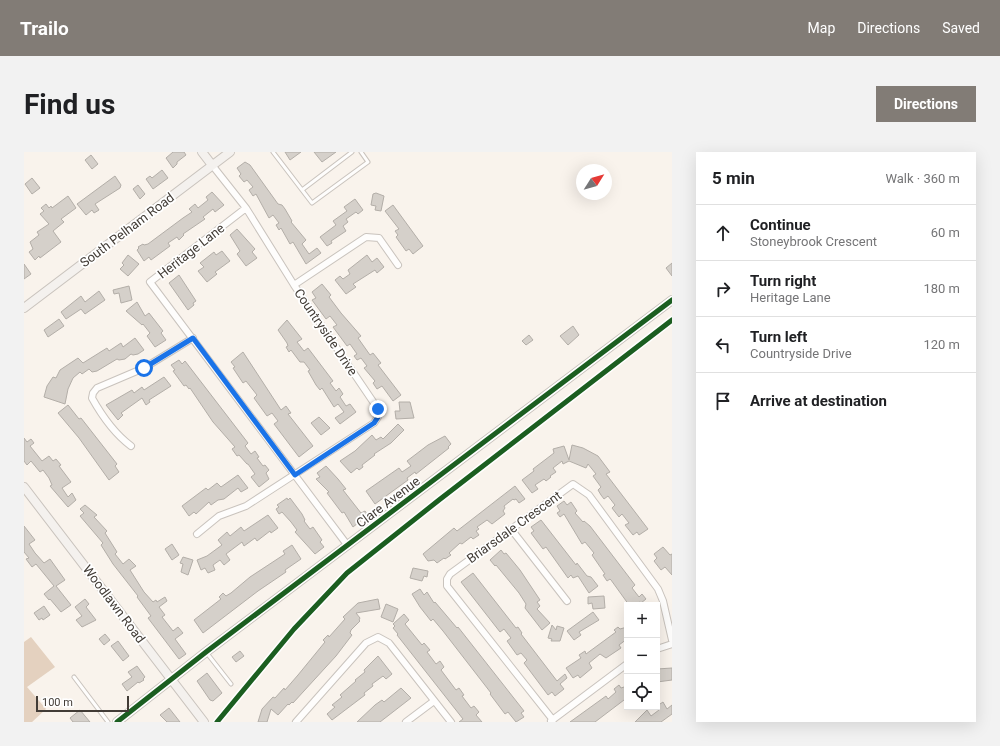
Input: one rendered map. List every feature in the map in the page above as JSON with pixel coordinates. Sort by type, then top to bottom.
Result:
[{"type":"street","points":[[202,152],[212,165]]},
{"type":"street","name":"South Pelham Road","points":[[24,308],[230,152]]},
{"type":"street","name":"Countryside Drive","points":[[212,165],[246,208],[294,285],[378,409],[378,417],[374,423],[295,475]]},
{"type":"street","name":"Heritage Lane","points":[[246,208],[150,282],[348,546]]},
{"type":"street","points":[[294,285],[366,237],[371,236],[379,238],[398,265]]},
{"type":"street","name":"Clare Avenue","points":[[117,722],[206,652],[672,300]]},
{"type":"street","points":[[131,446],[121,439],[97,408],[92,398],[93,393],[113,380],[144,368],[193,338]]},
{"type":"street","points":[[197,534],[219,516],[246,506],[295,475]]},
{"type":"street","name":"Briarsdale Crescent","points":[[551,721],[447,586],[447,579],[450,574],[573,484],[580,487],[589,495],[658,589],[663,601],[672,640]]},
{"type":"street","name":"Woodlawn Road","points":[[24,487],[171,681],[204,722]]},
{"type":"street","points":[[512,528],[567,601]]},
{"type":"street","points":[[296,722],[366,643],[378,637],[389,643],[451,722]]},
{"type":"street","points":[[660,648],[672,644]]},
{"type":"street","points":[[551,721],[624,666]]},
{"type":"street","points":[[406,722],[434,701]]},
{"type":"lane","points":[[274,152],[312,203],[368,162],[361,152]]},
{"type":"lane","points":[[302,190],[352,152]]},
{"type":"lane","points":[[206,652],[231,684]]},
{"type":"lane","points":[[74,677],[108,722]]},
{"type":"shaded area","points":[[31,637],[55,667],[27,687],[46,709],[32,722],[24,722],[24,642]]},
{"type":"building","points":[[173,152],[184,152],[186,155],[177,162],[173,168],[166,158]]},
{"type":"building","points":[[285,152],[301,152],[290,160]]},
{"type":"building","points":[[314,152],[336,152],[322,162]]},
{"type":"building","points":[[91,155],[98,164],[92,169],[85,160]]},
{"type":"building","points":[[245,162],[250,165],[278,204],[282,205],[285,209],[292,221],[291,222],[306,240],[302,244],[309,254],[317,248],[321,253],[306,264],[293,242],[290,244],[281,228],[279,230],[276,225],[279,223],[273,215],[269,218],[256,194],[253,196],[249,190],[253,187],[247,180],[244,182],[239,176],[241,174],[237,168]]},
{"type":"building","points":[[162,170],[168,178],[153,189],[146,179],[150,176],[152,178]]},
{"type":"building","points":[[115,176],[121,185],[120,188],[95,204],[99,210],[94,213],[92,210],[86,215],[77,204]]},
{"type":"building","points":[[32,178],[40,188],[32,194],[25,184]]},
{"type":"building","points":[[138,185],[145,194],[140,199],[133,189]]},
{"type":"building","points":[[212,192],[224,205],[215,212],[213,209],[203,217],[205,219],[183,234],[184,235],[179,240],[177,237],[168,243],[170,246],[151,260],[149,257],[144,261],[137,250],[139,248],[138,247],[143,244],[148,244],[192,212],[189,209],[195,204],[198,208],[208,200],[206,197]]},
{"type":"building","points":[[376,193],[384,196],[381,211],[375,210],[376,206],[371,205],[373,194]]},
{"type":"building","points":[[68,196],[76,208],[61,219],[64,222],[53,231],[61,242],[40,258],[39,256],[35,260],[29,252],[33,249],[30,242],[39,235],[37,232],[49,224],[40,214],[44,211],[41,208],[46,204],[49,208],[51,206],[52,208]]},
{"type":"building","points":[[355,199],[363,210],[358,214],[356,212],[346,219],[348,222],[343,226],[346,231],[331,241],[332,243],[327,246],[320,237],[336,225],[333,221],[347,211],[344,207]]},
{"type":"building","points":[[393,205],[423,246],[413,254],[409,249],[406,251],[396,237],[398,235],[395,231],[399,229],[385,211]]},
{"type":"building","points":[[237,229],[255,249],[252,252],[257,258],[246,266],[237,254],[240,251],[230,235]]},
{"type":"building","points":[[222,251],[230,261],[215,272],[217,274],[207,282],[198,271],[204,267],[200,263],[214,252],[216,255]]},
{"type":"building","points":[[128,255],[139,264],[128,276],[120,269],[124,265],[122,263]]},
{"type":"building","points":[[367,255],[372,262],[377,258],[384,267],[377,273],[375,270],[353,284],[356,287],[346,294],[335,280],[340,276],[343,279],[350,274],[348,270]]},
{"type":"building","points":[[672,263],[672,276],[666,268]]},
{"type":"building","points":[[24,264],[31,274],[24,279]]},
{"type":"building","points":[[179,275],[196,301],[188,310],[169,283]]},
{"type":"building","points":[[322,284],[331,295],[329,297],[341,313],[361,336],[358,338],[370,355],[373,353],[381,363],[378,365],[401,395],[393,401],[382,386],[377,389],[373,383],[375,381],[364,368],[367,366],[361,358],[357,360],[354,356],[357,354],[350,344],[347,346],[333,327],[337,325],[330,316],[326,319],[312,300],[316,298],[312,292]]},
{"type":"building","points":[[129,286],[132,300],[121,303],[119,293],[114,294],[113,290]]},
{"type":"building","points":[[99,291],[105,300],[85,314],[81,309],[66,319],[61,312],[81,296],[85,302]]},
{"type":"building","points":[[137,302],[145,316],[149,313],[163,331],[161,333],[166,340],[155,347],[147,336],[150,333],[143,324],[142,325],[126,311]]},
{"type":"building","points":[[59,319],[64,326],[48,337],[44,330]]},
{"type":"building","points":[[287,320],[302,339],[297,342],[304,351],[308,348],[333,381],[330,383],[336,391],[339,388],[343,394],[340,397],[346,406],[350,404],[356,412],[340,424],[335,418],[344,412],[338,404],[334,407],[322,388],[320,390],[316,385],[308,371],[310,370],[304,362],[300,362],[291,350],[289,352],[286,347],[288,346],[287,343],[278,330]]},
{"type":"building","points":[[573,326],[579,335],[568,345],[560,336]]},
{"type":"building","points":[[529,335],[533,340],[526,345],[522,341]]},
{"type":"building","points":[[135,338],[144,350],[138,354],[131,354],[125,359],[117,359],[97,371],[92,372],[89,369],[82,374],[80,372],[73,378],[68,389],[65,404],[44,397],[47,386],[53,377],[56,378],[60,370],[78,358],[83,363],[107,348],[109,351],[121,343],[123,347]]},
{"type":"building","points":[[243,352],[281,410],[286,406],[291,413],[288,414],[313,446],[299,457],[274,424],[278,421],[272,413],[267,416],[254,398],[257,395],[246,381],[243,383],[233,368],[235,367],[231,362]]},
{"type":"building","points":[[179,360],[182,364],[185,361],[248,443],[245,446],[251,454],[255,451],[259,457],[257,458],[263,466],[265,465],[269,470],[266,473],[269,479],[259,487],[251,477],[255,474],[248,464],[239,455],[237,456],[232,449],[235,447],[213,422],[190,388],[189,389],[186,385],[184,386],[173,371],[175,370],[171,365]]},
{"type":"building","points":[[164,377],[171,386],[149,400],[150,402],[146,405],[142,398],[121,413],[123,415],[118,420],[106,405],[132,390],[134,393],[142,387],[144,390]]},
{"type":"building","points":[[399,402],[410,402],[414,418],[396,419],[395,411],[400,411]]},
{"type":"building","points":[[68,405],[79,419],[81,418],[117,464],[115,466],[119,472],[109,480],[79,438],[58,413]]},
{"type":"building","points":[[319,417],[330,428],[321,435],[311,423]]},
{"type":"building","points":[[398,424],[404,430],[391,443],[374,454],[375,455],[362,465],[363,467],[359,470],[357,468],[351,473],[340,461],[355,451],[372,435],[376,440],[381,437],[383,439]]},
{"type":"building","points":[[445,436],[451,444],[448,447],[449,448],[416,474],[415,472],[407,478],[408,480],[375,504],[366,491],[399,468],[402,472],[411,466],[407,461],[428,445]]},
{"type":"building","points":[[24,438],[27,442],[31,439],[34,443],[30,446],[42,461],[49,456],[53,461],[56,459],[61,465],[59,466],[71,482],[62,488],[68,497],[72,493],[76,500],[68,507],[50,486],[52,485],[49,478],[43,470],[40,472],[31,461],[27,465],[24,461]]},
{"type":"building","points":[[572,445],[583,448],[598,456],[610,472],[606,474],[648,529],[639,535],[637,532],[633,535],[625,525],[629,523],[622,514],[619,517],[612,508],[615,505],[608,496],[604,499],[601,495],[598,490],[601,487],[593,476],[596,474],[588,464],[586,468],[569,461],[563,464],[562,461],[553,468],[556,472],[550,476],[551,477],[546,481],[544,479],[535,485],[538,489],[532,493],[522,480],[534,471],[533,469],[554,453],[553,449],[564,446],[569,460]]},
{"type":"building","points":[[326,466],[346,489],[343,490],[361,513],[365,511],[368,515],[353,527],[344,512],[342,513],[327,493],[329,492],[316,479],[320,477],[317,473]]},
{"type":"building","points":[[238,475],[248,488],[241,492],[238,488],[224,499],[218,500],[211,505],[209,502],[196,514],[194,512],[189,516],[182,506],[206,488],[208,490],[217,483],[221,487]]},
{"type":"building","points":[[515,486],[525,499],[519,503],[516,499],[513,499],[504,506],[505,508],[503,511],[505,514],[492,524],[487,520],[477,527],[479,529],[476,531],[479,535],[473,539],[471,537],[462,544],[460,543],[449,553],[451,555],[445,559],[444,558],[437,563],[434,560],[428,561],[423,554],[454,528],[457,531]]},
{"type":"building","points":[[287,498],[288,500],[290,498],[302,514],[305,520],[304,521],[310,529],[313,527],[322,540],[320,542],[324,547],[315,554],[295,532],[297,530],[291,522],[282,512],[279,514],[276,509],[279,507],[277,505]]},
{"type":"building","points":[[564,501],[567,505],[571,502],[577,511],[575,513],[583,522],[584,521],[590,526],[635,585],[632,588],[639,597],[642,594],[646,599],[642,602],[627,602],[611,580],[610,579],[607,581],[603,575],[605,574],[592,555],[594,553],[585,542],[582,544],[564,514],[560,517],[557,513],[560,511],[557,506]]},
{"type":"building","points":[[85,505],[97,515],[94,517],[107,531],[105,533],[117,552],[115,554],[123,564],[129,559],[136,566],[130,570],[144,592],[153,602],[156,600],[157,602],[165,597],[167,601],[159,607],[165,615],[162,617],[173,631],[178,627],[183,633],[175,639],[186,654],[179,659],[148,618],[151,616],[137,597],[138,596],[113,564],[101,545],[103,543],[80,516],[84,513],[80,509]]},
{"type":"building","points":[[268,515],[278,528],[271,533],[270,531],[257,541],[255,538],[244,546],[242,542],[226,554],[230,560],[224,565],[220,560],[213,565],[215,570],[208,573],[205,568],[201,570],[197,560],[207,556],[222,545],[218,540],[227,532],[230,536],[241,527],[244,531]]},
{"type":"building","points":[[541,520],[576,565],[577,563],[587,576],[591,577],[598,586],[589,593],[578,576],[573,578],[571,575],[568,578],[546,547],[543,549],[531,533],[534,531],[531,527]]},
{"type":"building","points":[[24,526],[35,540],[29,544],[35,553],[44,563],[50,559],[65,580],[56,586],[71,605],[61,612],[44,594],[54,586],[36,564],[32,567],[26,559],[29,558],[24,552]]},
{"type":"building","points":[[172,544],[179,555],[172,560],[165,549]]},
{"type":"building","points":[[292,545],[301,559],[285,570],[286,572],[258,591],[203,633],[194,620],[221,599],[219,597],[223,593],[226,596],[231,593],[250,577],[285,554],[283,551]]},
{"type":"building","points":[[663,547],[670,555],[672,554],[672,575],[665,567],[661,570],[654,561],[657,558],[654,554]]},
{"type":"building","points":[[501,550],[504,554],[506,553],[520,570],[540,600],[537,602],[540,606],[537,609],[550,623],[542,630],[525,608],[526,604],[519,593],[496,565],[495,566],[490,560]]},
{"type":"building","points":[[183,557],[193,560],[188,575],[181,572],[183,564],[180,563]]},
{"type":"building","points":[[413,568],[428,571],[427,577],[424,576],[422,581],[410,578]]},
{"type":"building","points":[[473,573],[516,628],[518,627],[522,633],[521,634],[557,681],[565,674],[567,678],[560,684],[564,689],[555,696],[552,692],[548,695],[524,663],[527,660],[521,653],[517,655],[507,641],[511,638],[504,629],[500,632],[461,582]]},
{"type":"building","points":[[420,589],[424,595],[427,592],[434,603],[435,602],[457,628],[458,627],[524,711],[521,713],[524,717],[516,722],[508,712],[505,714],[490,694],[491,693],[443,631],[433,619],[431,621],[420,607],[412,594]]},
{"type":"building","points":[[604,596],[605,608],[593,609],[592,603],[588,604],[588,597]]},
{"type":"building","points":[[85,599],[89,604],[86,607],[96,620],[82,627],[76,620],[82,616],[75,607]]},
{"type":"building","points":[[378,599],[380,609],[356,613],[360,618],[360,621],[351,630],[350,633],[352,635],[336,656],[293,703],[288,704],[278,715],[271,709],[267,722],[258,722],[262,709],[273,697],[275,698],[284,688],[285,690],[325,642],[323,640],[328,635],[329,637],[345,619],[343,617],[358,603]]},
{"type":"building","points":[[386,604],[398,609],[393,622],[381,617]]},
{"type":"building","points":[[44,606],[50,615],[43,620],[42,618],[39,620],[34,613]]},
{"type":"building","points":[[593,612],[599,620],[579,632],[581,635],[574,640],[567,631]]},
{"type":"building","points":[[404,614],[409,620],[405,624],[422,645],[424,643],[430,650],[427,652],[436,664],[440,661],[444,667],[441,670],[456,690],[459,688],[464,695],[462,696],[471,708],[474,706],[479,712],[476,715],[482,722],[459,722],[463,719],[393,628],[395,626],[393,624]]},
{"type":"building","points":[[552,625],[556,630],[557,626],[564,628],[560,641],[551,641],[552,639],[548,638]]},
{"type":"building","points":[[618,627],[620,629],[624,628],[624,641],[619,645],[621,648],[606,658],[600,654],[589,663],[592,668],[580,678],[578,675],[573,678],[566,668],[581,658],[579,655],[585,651],[586,654],[616,632],[614,630]]},
{"type":"building","points":[[105,634],[110,640],[104,645],[99,639]]},
{"type":"building","points":[[118,641],[129,656],[123,661],[111,646]]},
{"type":"building","points":[[240,651],[244,656],[236,662],[232,657]]},
{"type":"building","points":[[378,656],[392,674],[386,679],[383,676],[372,684],[373,686],[364,693],[365,695],[332,720],[327,714],[335,707],[332,705],[342,697],[340,695],[365,672],[364,670]]},
{"type":"building","points":[[137,666],[145,677],[143,679],[144,680],[139,683],[138,682],[127,691],[122,684],[132,677],[128,672]]},
{"type":"building","points":[[672,668],[672,680],[660,682],[660,669]]},
{"type":"building","points":[[207,673],[222,693],[213,701],[210,700],[197,681]]},
{"type":"building","points":[[619,685],[621,688],[624,687],[624,700],[595,722],[570,722],[606,696],[608,699],[616,692],[614,689]]},
{"type":"building","points":[[401,688],[411,698],[380,722],[357,722],[375,705],[382,700],[384,702]]},
{"type":"building","points":[[663,702],[667,709],[672,705],[672,714],[661,722],[635,722],[647,710],[651,716],[660,710],[660,704]]},
{"type":"building","points":[[169,708],[180,722],[167,722],[160,715]]},
{"type":"building","points":[[80,710],[90,722],[73,722],[70,718]]},
{"type":"cycle path","points":[[117,722],[206,652],[672,300]]},
{"type":"cycle path","points":[[217,722],[294,629],[347,573],[672,320]]},
{"type":"route","points":[[144,368],[193,338],[295,475],[374,423],[378,417],[378,409]]}]
